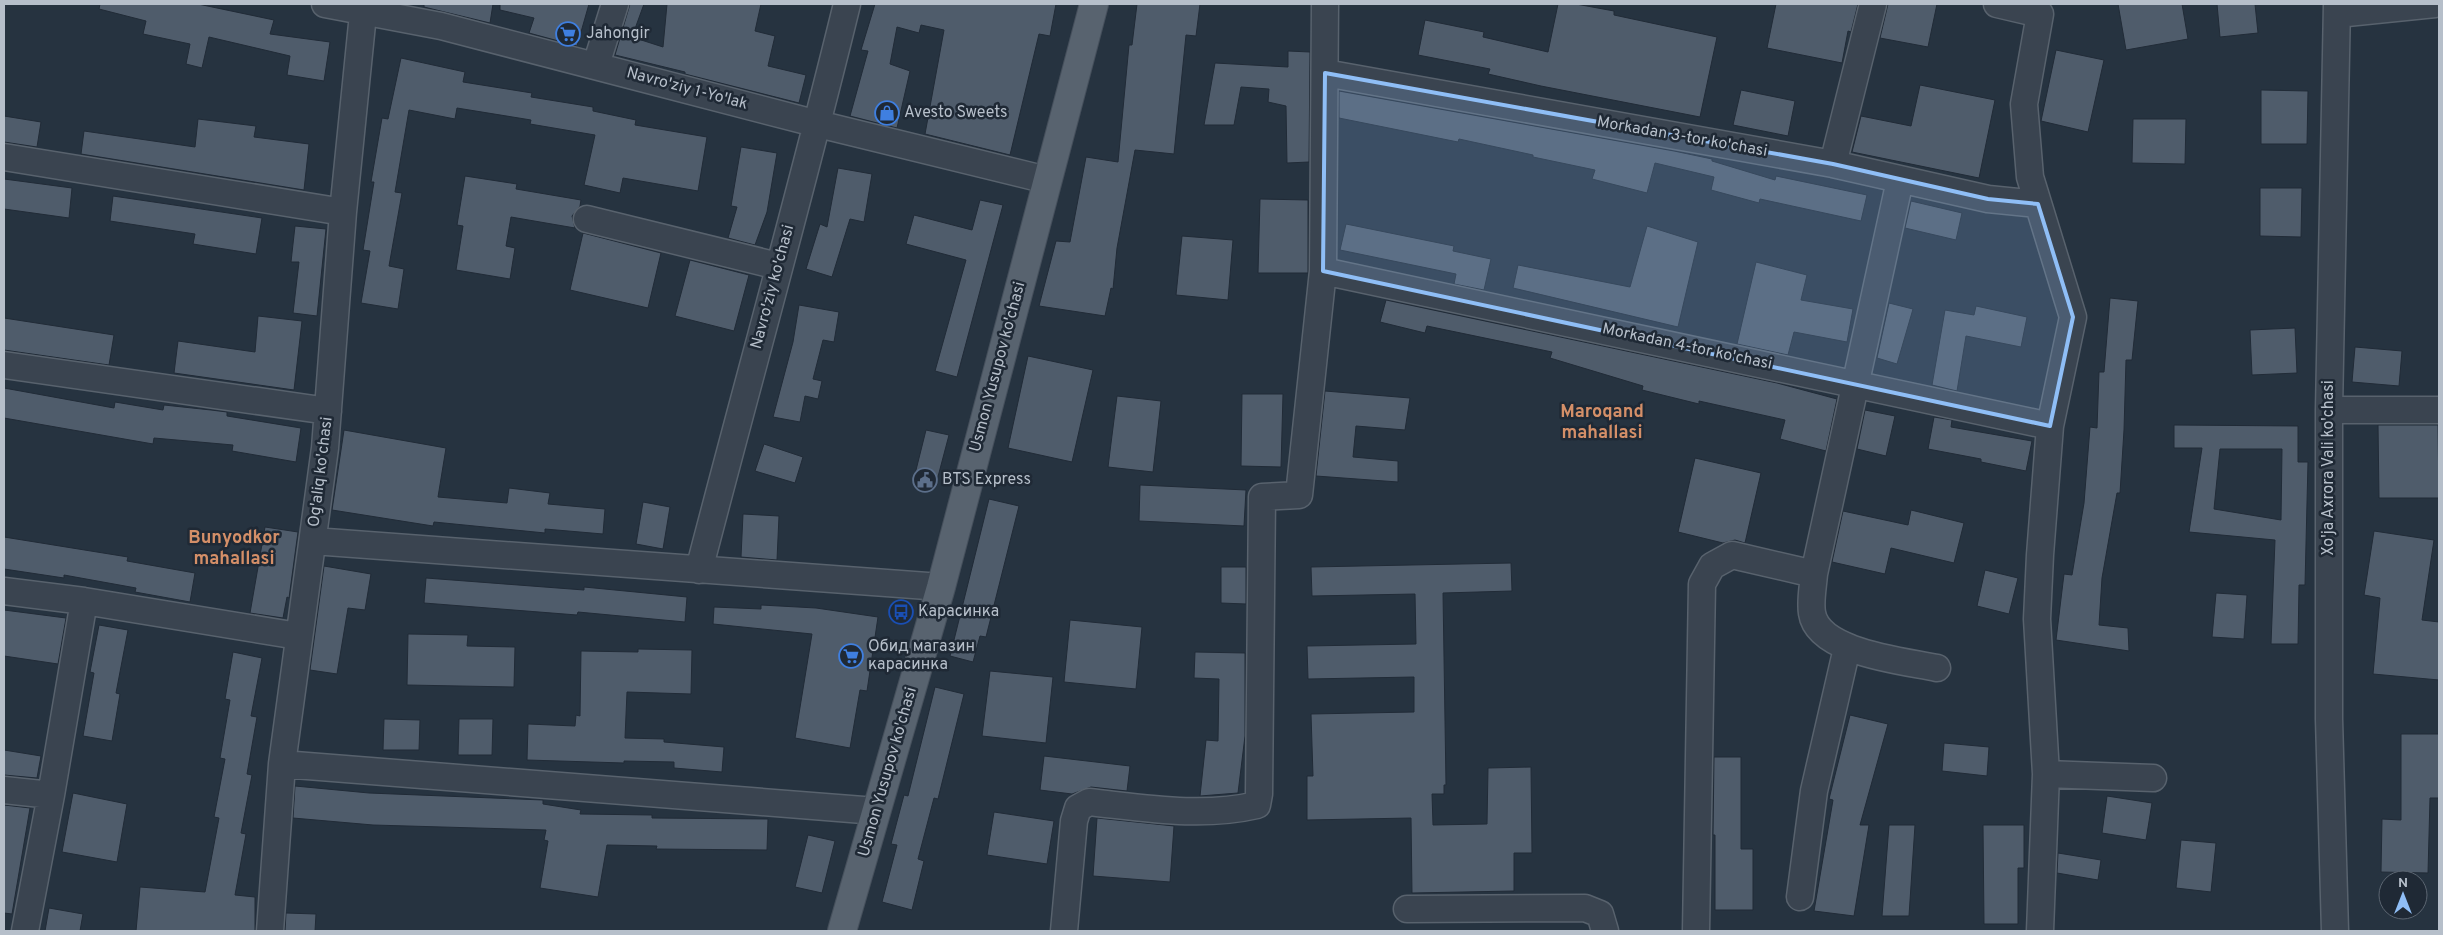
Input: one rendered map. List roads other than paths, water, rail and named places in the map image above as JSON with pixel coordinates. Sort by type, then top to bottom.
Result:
[{"type":"main road","name":"Usmon Yusupov ko'chasi","points":[[842,931],[941,587],[1094,4]]},
{"type":"street","name":"Navro'ziy 1-Yo'lak","points":[[325,4],[363,8],[441,26],[818,124],[1047,180]]},
{"type":"street","points":[[596,65],[615,4]]},
{"type":"street","name":"Navro'ziy ko'chasi","points":[[699,570],[778,266],[818,124],[848,4]]},
{"type":"street","points":[[1064,931],[1074,821],[1078,808],[1089,802],[1197,813],[1238,809],[1256,805],[1259,794],[1262,497],[1299,495],[1323,271],[1325,4]]},
{"type":"street","points":[[1832,164],[1873,4]]},
{"type":"street","points":[[1997,4],[2040,14],[2024,104],[2030,178],[2073,317],[2050,426],[2037,619],[2046,774],[2040,931]]},
{"type":"street","points":[[2337,9],[2435,4]]},
{"type":"street","name":"Og'aliq ko'chasi","points":[[270,931],[282,764],[298,636],[313,541],[328,412],[343,212],[363,8]]},
{"type":"street","name":"Xo'ja Axrora Vali ko'chasi","points":[[2335,931],[2329,720],[2329,410],[2337,9]]},
{"type":"street","name":"Morkadan 3-tor ko'chasi","points":[[1325,73],[1832,164],[1988,199],[2038,204]]},
{"type":"street","points":[[4,157],[343,212]]},
{"type":"street","points":[[1900,180],[1814,574],[1812,615],[1824,635],[1847,648],[1937,668]]},
{"type":"street","points":[[587,219],[778,266]]},
{"type":"street","name":"Morkadan 4-tor ko'chasi","points":[[1323,271],[1856,383],[2050,426]]},
{"type":"street","points":[[4,365],[328,412]]},
{"type":"street","points":[[2329,410],[2439,410]]},
{"type":"street","points":[[313,541],[941,587]]},
{"type":"street","points":[[1696,931],[1702,584],[1712,566],[1732,555],[1814,574]]},
{"type":"street","points":[[4,591],[84,601],[298,636]]},
{"type":"street","points":[[25,931],[51,795],[84,601]]},
{"type":"street","points":[[1800,898],[1814,791],[1847,648]]},
{"type":"street","points":[[282,764],[876,811]]},
{"type":"street","points":[[2046,774],[2153,778]]},
{"type":"street","points":[[4,790],[51,795]]},
{"type":"street","points":[[1407,909],[1586,908],[1600,914],[1605,931]]},
{"type":"place","name":"Jahongir","points":[[568,34]]},
{"type":"place","name":"Avesto Sweets","points":[[887,113]]},
{"type":"place","name":"BTS Express","points":[[925,480]]},
{"type":"place","name":"Карасинка","points":[[901,612]]},
{"type":"place","name":"Обид магазин карасинка","points":[[851,656]]},
{"type":"district","name":"Maroqand mahallasi","points":[[1602,422]]},
{"type":"district","name":"Bunyodkor mahallasi","points":[[234,548]]}]
